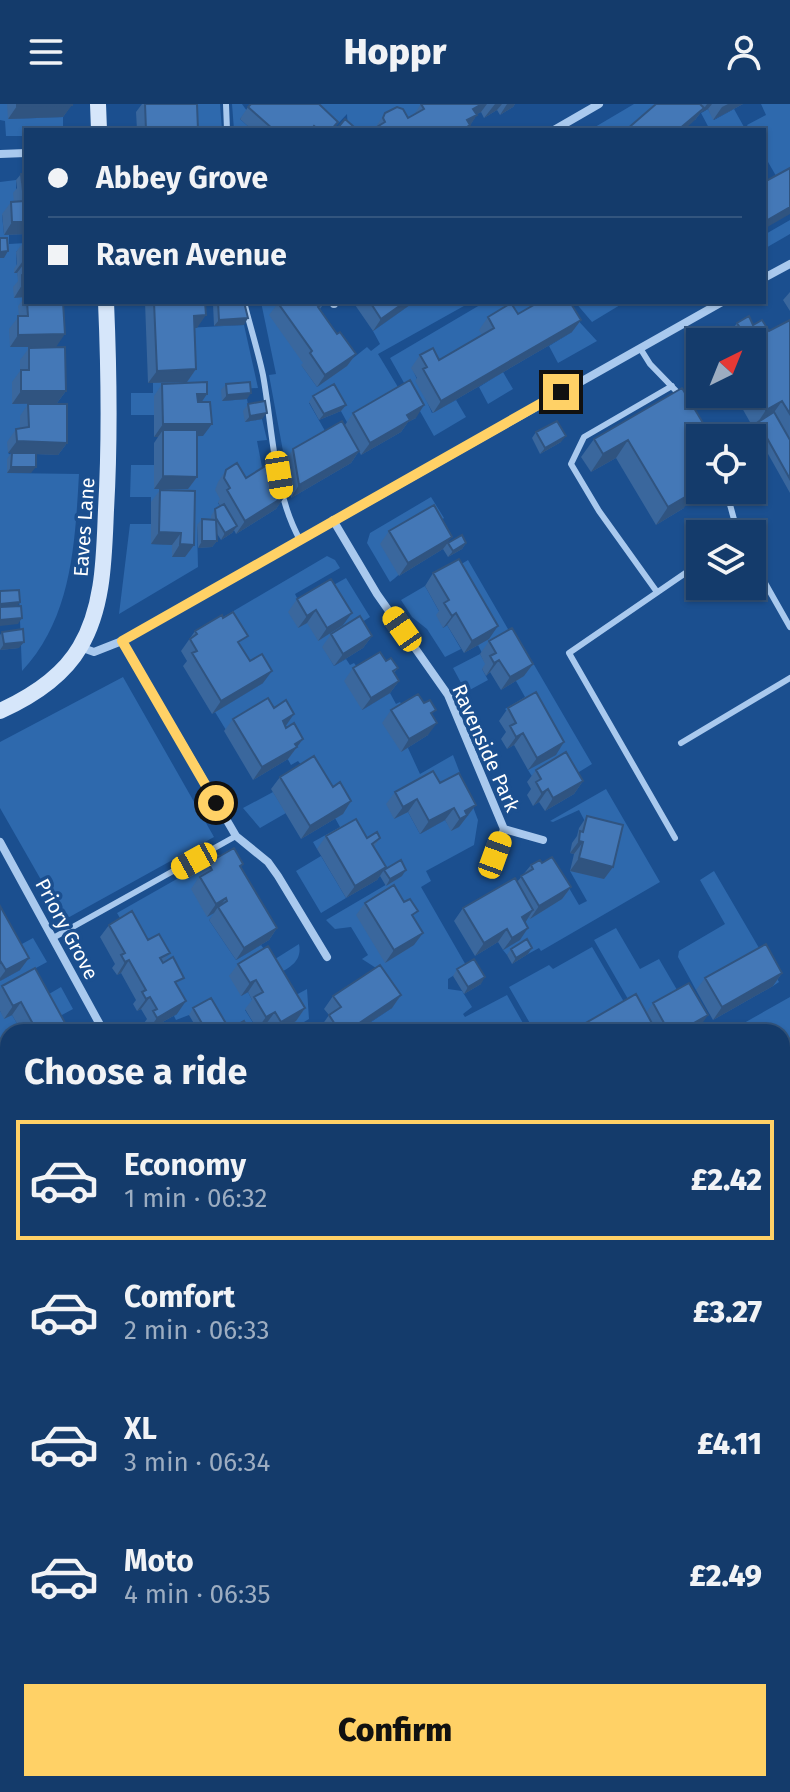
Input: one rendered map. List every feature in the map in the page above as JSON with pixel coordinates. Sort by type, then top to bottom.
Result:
[{"type":"main road","points":[[98,104],[99,128]]},
{"type":"main road","name":"Eaves Lane","points":[[0,711],[42,690],[80,647],[98,600],[104,562],[109,447],[106,304]]},
{"type":"street","points":[[557,128],[599,104]]},
{"type":"street","points":[[0,154],[24,153]]},
{"type":"street","points":[[766,277],[790,264]]},
{"type":"street","points":[[80,647],[94,652],[122,641],[718,304]]},
{"type":"street","name":"Ravenside Park","points":[[333,520],[377,594],[448,695],[504,829],[495,855]]},
{"type":"street","points":[[122,641],[236,836],[268,862],[327,957]]},
{"type":"street","name":"Ravenside Park","points":[[504,829],[543,840]]},
{"type":"street","name":"Priory Grove","points":[[0,842],[100,1024]]},
{"type":"lane","points":[[226,104],[227,128]]},
{"type":"lane","points":[[245,304],[262,373],[283,497],[300,540]]},
{"type":"lane","points":[[640,348],[650,364],[684,398]]},
{"type":"lane","points":[[657,592],[599,511],[571,464],[584,437],[672,386]]},
{"type":"lane","points":[[675,838],[569,653],[686,572]]},
{"type":"lane","points":[[766,585],[790,627]]},
{"type":"lane","points":[[681,743],[790,678]]},
{"type":"lane","points":[[53,938],[236,836]]},
{"type":"shaded area","points":[[0,104],[8,104],[9,119],[63,117],[63,128],[24,128],[24,136],[6,136],[5,121],[0,120]]},
{"type":"shaded area","points":[[174,104],[220,104],[222,128],[188,128]]},
{"type":"shaded area","points":[[232,104],[242,104],[247,111],[240,119],[250,128],[234,128]]},
{"type":"shaded area","points":[[300,104],[434,104],[403,128],[348,128],[347,114],[334,128],[330,128]]},
{"type":"shaded area","points":[[634,104],[662,104],[634,128],[593,128]]},
{"type":"shaded area","points":[[761,104],[790,104],[790,175],[779,181],[766,158],[766,128],[749,128],[747,125],[766,115]]},
{"type":"shaded area","points":[[708,109],[714,120],[734,109],[744,127],[709,128],[701,113]]},
{"type":"shaded area","points":[[16,180],[16,214],[2,215],[4,234],[9,235],[9,244],[24,243],[16,252],[24,304],[51,304],[19,328],[10,347],[56,347],[56,360],[20,382],[13,404],[57,403],[58,416],[20,439],[8,453],[11,455],[7,473],[79,474],[72,553],[61,604],[39,650],[22,671],[19,595],[0,595],[0,258],[3,258],[0,245],[0,182]]},
{"type":"shaded area","points":[[790,220],[790,234],[766,248],[766,234]]},
{"type":"shaded area","points":[[261,304],[279,304],[304,364],[302,366],[317,387],[367,347],[371,351],[380,344],[373,331],[411,304],[467,304],[378,354],[401,392],[348,424],[330,391],[309,403],[328,436],[285,462],[269,375],[276,374]]},
{"type":"shaded area","points":[[482,304],[549,304],[430,372],[412,368],[432,413],[456,400],[466,417],[434,436],[390,358]]},
{"type":"shaded area","points":[[562,304],[597,341],[558,363],[549,346],[572,332]]},
{"type":"shaded area","points":[[577,304],[622,304],[592,322]]},
{"type":"shaded area","points":[[244,325],[258,388],[222,390],[222,401],[247,399],[249,410],[245,422],[262,419],[267,440],[257,441],[267,493],[221,500],[218,503],[235,531],[197,526],[198,567],[119,614],[130,524],[151,524],[151,544],[172,545],[172,556],[185,556],[187,504],[151,502],[151,497],[130,497],[131,465],[154,465],[188,436],[203,436],[154,415],[131,415],[131,393],[153,393],[153,382],[185,328]]},
{"type":"shaded area","points":[[503,372],[513,389],[488,404],[479,387]]},
{"type":"shaded area","points":[[431,497],[444,518],[428,532],[405,567],[390,582],[367,543],[370,533]]},
{"type":"shaded area","points":[[327,556],[335,560],[340,568],[295,594],[318,640],[343,625],[323,591],[346,578],[370,617],[323,647],[334,666],[346,659],[360,671],[362,710],[390,693],[396,704],[400,702],[405,709],[408,748],[420,774],[453,755],[478,820],[474,845],[426,871],[431,881],[421,887],[467,967],[448,979],[448,989],[462,991],[472,1007],[463,1014],[465,1017],[507,995],[523,1024],[368,1024],[392,1008],[376,983],[387,975],[362,959],[368,955],[351,927],[335,929],[326,920],[401,876],[396,867],[376,878],[347,831],[317,849],[313,842],[340,827],[335,818],[342,813],[298,761],[291,765],[286,756],[294,751],[226,730],[215,712],[263,683],[203,629]],"holes":[[[450,786],[452,831],[445,820],[420,834],[408,812]]]},
{"type":"shaded area","points":[[468,560],[515,641],[519,639],[592,764],[566,780],[533,778],[528,770],[555,754],[505,709],[525,697],[516,681],[482,653],[478,645],[488,639],[450,571]]},
{"type":"shaded area","points":[[425,586],[440,613],[443,628],[447,625],[461,649],[445,657],[427,629],[412,617],[401,600]]},
{"type":"shaded area","points":[[480,654],[487,666],[482,669],[488,680],[466,692],[453,668]]},
{"type":"shaded area","points":[[123,677],[214,837],[64,920],[0,808],[0,742]]},
{"type":"shaded area","points":[[606,789],[660,882],[541,951],[539,948],[528,954],[522,946],[507,955],[503,950],[519,940],[519,899],[530,918],[561,899],[569,888],[579,905],[587,901],[570,871],[590,831],[579,810],[550,821]]},
{"type":"shaded area","points":[[273,792],[286,813],[260,828],[243,808]]},
{"type":"shaded area","points":[[219,855],[223,857],[203,883],[208,916],[217,911],[209,920],[236,960],[261,945],[264,949],[241,996],[248,992],[254,1004],[245,1010],[254,1024],[211,1024],[189,1015],[176,1020],[174,1016],[177,1014],[117,913]]},
{"type":"shaded area","points":[[321,856],[346,898],[321,913],[296,871]]},
{"type":"shaded area","points":[[714,871],[779,982],[773,986],[756,957],[696,990],[678,957],[679,951],[725,924],[700,880]]},
{"type":"shaded area","points":[[616,928],[640,969],[659,959],[680,995],[644,1016],[648,1024],[642,1024],[594,940]]},
{"type":"shaded area","points":[[33,938],[47,962],[14,980],[0,995],[0,981],[20,970],[9,951]]},
{"type":"shaded area","points":[[299,944],[296,961],[271,978],[264,966]]},
{"type":"shaded area","points":[[592,947],[627,1007],[596,1024],[530,1024],[509,987],[549,965],[553,969]]},
{"type":"shaded area","points":[[61,987],[73,1009],[49,1022],[37,1001]]},
{"type":"shaded area","points":[[307,989],[309,1019],[301,1024],[278,1024],[285,1001]]},
{"type":"shaded area","points":[[790,997],[790,1024],[742,1024]]},
{"type":"shaded area","points":[[0,1011],[5,1018],[12,1015],[17,1024],[0,1024]]},
{"type":"building","points":[[72,104],[72,105],[17,106]]},
{"type":"building","points":[[145,104],[197,104],[198,128],[146,128]]},
{"type":"building","points":[[251,104],[319,104],[338,122],[333,128],[272,128],[248,107]]},
{"type":"building","points":[[421,104],[482,104],[473,109],[477,115],[467,120],[470,125],[465,128],[375,128],[385,122],[385,113],[397,107],[403,109],[408,118],[424,109]]},
{"type":"building","points":[[656,104],[700,104],[704,108],[680,128],[628,128]]},
{"type":"building","points":[[345,119],[353,126],[351,128],[338,128]]},
{"type":"building","points":[[790,168],[790,207],[766,221],[766,181]]},
{"type":"building","points":[[24,201],[24,222],[12,222],[11,202]]},
{"type":"building","points":[[0,238],[7,238],[8,251],[0,252]]},
{"type":"building","points":[[27,304],[63,304],[65,334],[18,335],[18,316],[28,316]]},
{"type":"building","points":[[154,304],[205,304],[206,315],[194,316],[196,369],[157,371]]},
{"type":"building","points":[[218,304],[244,304],[248,318],[219,320]]},
{"type":"building","points":[[279,304],[322,304],[318,307],[356,354],[325,375],[310,353],[312,351]]},
{"type":"building","points":[[371,304],[402,304],[381,319]]},
{"type":"building","points":[[509,304],[518,314],[536,304],[571,304],[581,320],[441,401],[423,369],[427,367],[420,355],[433,348],[439,360],[494,328],[488,317]]},
{"type":"building","points":[[749,316],[753,325],[762,320],[769,331],[790,320],[790,414],[782,401],[765,408],[766,328],[740,328],[737,323]]},
{"type":"building","points":[[65,347],[66,391],[21,391],[21,370],[29,370],[29,348]]},
{"type":"building","points":[[410,380],[424,405],[407,415],[410,420],[370,443],[353,413]]},
{"type":"building","points":[[207,382],[207,394],[197,394],[198,402],[210,402],[212,424],[163,424],[162,384]]},
{"type":"building","points":[[250,382],[251,393],[227,395],[226,384]]},
{"type":"building","points":[[334,384],[346,405],[324,414],[313,396]]},
{"type":"building","points":[[682,388],[686,395],[686,408],[694,408],[704,424],[686,424],[686,496],[668,507],[628,440],[603,454],[594,439]]},
{"type":"building","points":[[265,401],[267,413],[250,416],[248,404]]},
{"type":"building","points":[[28,404],[67,404],[67,443],[17,441],[16,429],[29,427]]},
{"type":"building","points":[[774,412],[790,440],[790,479],[766,436],[766,424],[758,422]]},
{"type":"building","points":[[342,421],[359,451],[299,485],[293,449]]},
{"type":"building","points":[[557,421],[566,436],[545,448],[536,432]]},
{"type":"building","points":[[163,430],[197,430],[197,477],[163,476]]},
{"type":"building","points":[[12,453],[36,453],[36,467],[11,467]]},
{"type":"building","points":[[237,463],[246,478],[267,465],[285,496],[245,521],[227,490],[230,488],[224,478],[226,470]]},
{"type":"building","points":[[160,490],[195,491],[194,545],[180,544],[181,533],[159,532]]},
{"type":"building","points":[[224,504],[237,526],[225,533],[216,518],[215,509]]},
{"type":"building","points":[[434,505],[452,537],[408,563],[389,531]]},
{"type":"building","points":[[202,519],[216,520],[217,541],[202,541]]},
{"type":"building","points":[[462,535],[466,543],[453,551],[448,543]]},
{"type":"building","points":[[459,559],[498,626],[472,641],[456,613],[452,616],[444,603],[449,600],[433,573]]},
{"type":"building","points":[[331,579],[352,613],[327,628],[316,610],[307,616],[297,599]]},
{"type":"building","points":[[19,590],[20,602],[0,604],[0,591]]},
{"type":"building","points":[[21,606],[22,618],[0,620],[0,607]]},
{"type":"building","points":[[233,612],[248,636],[238,642],[250,661],[262,654],[272,671],[221,701],[192,653],[197,651],[190,639],[197,634],[195,631]]},
{"type":"building","points":[[360,616],[372,636],[343,654],[331,634]]},
{"type":"building","points":[[512,628],[533,664],[510,677],[499,660],[494,663],[490,656],[496,653],[489,641]]},
{"type":"building","points":[[23,629],[24,642],[4,644],[2,632]]},
{"type":"building","points":[[380,652],[386,661],[391,658],[398,668],[393,671],[399,681],[371,698],[353,668]]},
{"type":"building","points":[[536,692],[564,742],[537,758],[523,733],[516,737],[510,726],[516,723],[508,708]]},
{"type":"building","points":[[418,694],[424,703],[430,700],[436,710],[431,713],[437,723],[409,739],[391,710]]},
{"type":"building","points":[[268,698],[274,708],[286,700],[294,714],[283,721],[286,728],[294,723],[303,739],[295,744],[297,747],[262,767],[233,719]]},
{"type":"building","points":[[566,752],[583,781],[553,798],[548,789],[542,793],[536,782],[541,779],[536,770]]},
{"type":"building","points":[[314,756],[333,787],[340,782],[351,801],[310,826],[280,777]]},
{"type":"building","points":[[433,771],[440,783],[459,773],[476,805],[465,811],[467,815],[460,819],[454,808],[429,821],[417,799],[403,807],[395,792]]},
{"type":"building","points":[[587,816],[623,825],[613,867],[579,858],[583,842],[579,841],[580,831],[583,832]]},
{"type":"building","points":[[356,819],[367,838],[377,832],[380,838],[372,844],[386,867],[355,886],[326,836]]},
{"type":"building","points":[[234,848],[243,864],[240,866],[277,928],[244,948],[218,907],[227,901],[226,898],[216,904],[200,877],[212,870],[208,863]]},
{"type":"building","points":[[552,857],[571,887],[539,906],[521,876],[533,869],[531,865]]},
{"type":"building","points":[[401,860],[406,870],[390,879],[384,870]]},
{"type":"building","points":[[515,878],[533,910],[522,917],[528,928],[512,938],[507,929],[484,943],[463,908]]},
{"type":"building","points":[[394,885],[404,902],[410,899],[418,911],[412,915],[423,933],[394,950],[365,903]]},
{"type":"building","points":[[0,906],[29,958],[6,970],[0,963]]},
{"type":"building","points":[[132,911],[148,940],[159,934],[170,953],[160,958],[163,963],[173,957],[184,978],[175,982],[186,1001],[157,1018],[153,1011],[157,1009],[150,997],[146,999],[142,992],[146,990],[129,960],[125,962],[121,955],[125,953],[109,925]]},
{"type":"building","points":[[527,939],[532,948],[516,958],[511,949]]},
{"type":"building","points":[[766,944],[782,973],[722,1007],[705,978]]},
{"type":"building","points":[[268,946],[305,1008],[281,1022],[275,1012],[266,1017],[254,997],[263,992],[256,980],[250,983],[238,964]]},
{"type":"building","points":[[474,959],[485,977],[468,987],[457,969]]},
{"type":"building","points":[[380,965],[401,995],[358,1024],[335,1024],[329,1015],[341,1007],[333,996]]},
{"type":"building","points":[[35,968],[66,1024],[33,1024],[21,1002],[13,1006],[2,986]]},
{"type":"building","points":[[689,983],[708,1015],[692,1024],[665,1024],[653,1003]]},
{"type":"building","points":[[636,994],[652,1024],[584,1024]]},
{"type":"building","points":[[211,998],[226,1024],[202,1024],[193,1008]]},
{"type":"route","points":[[216,803],[122,641],[561,392]]}]
